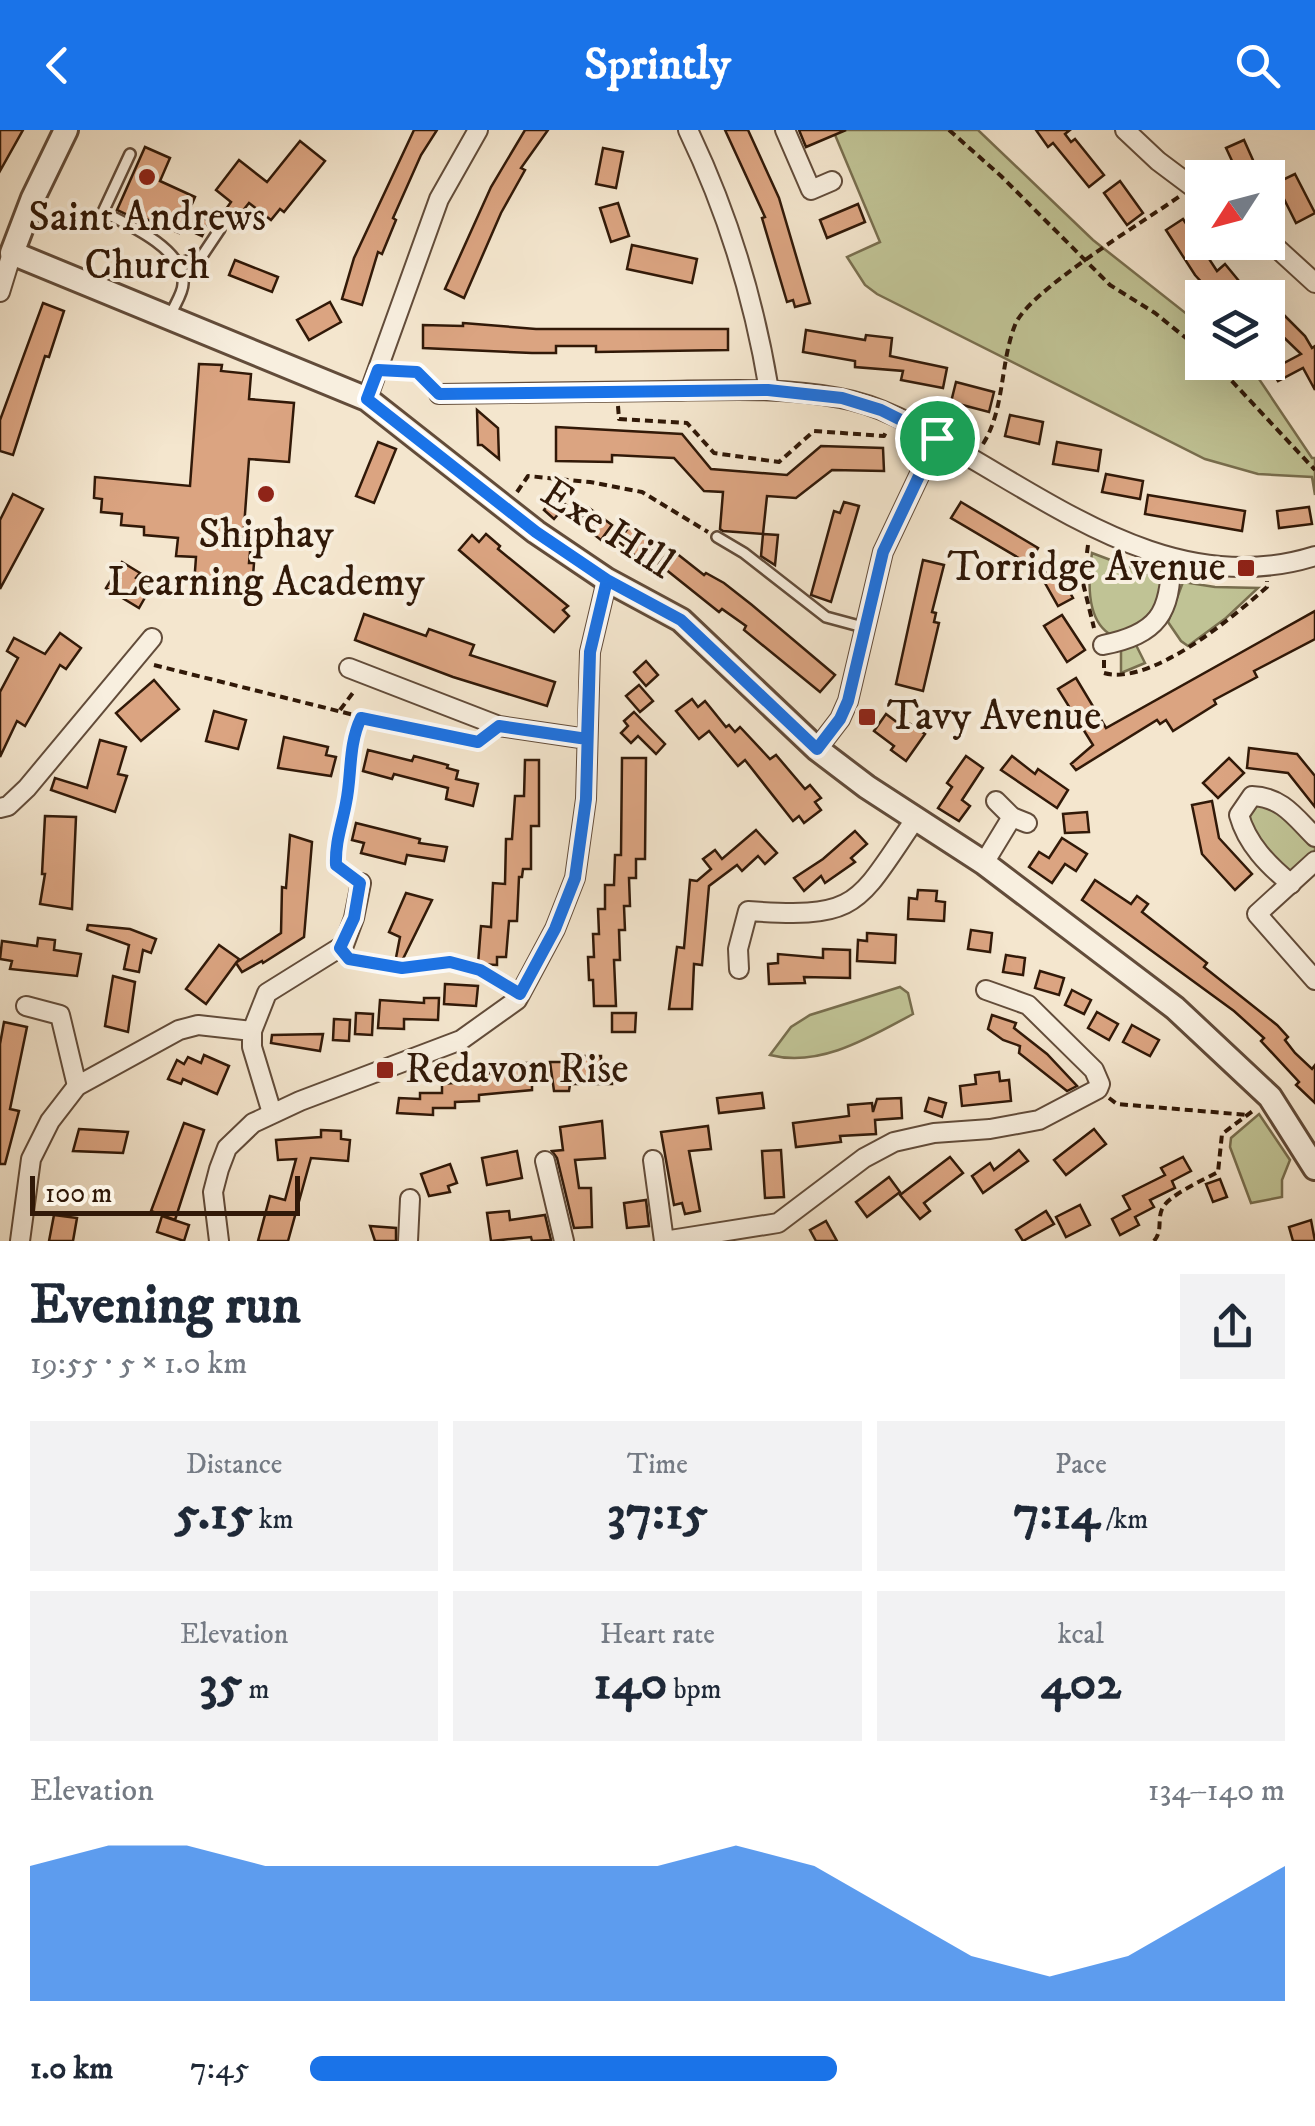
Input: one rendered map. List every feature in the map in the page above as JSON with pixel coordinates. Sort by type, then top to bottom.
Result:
[{"type":"street","points":[[0,292],[33,198],[66,130]]},
{"type":"street","points":[[367,399],[439,199],[478,130]]},
{"type":"street","points":[[688,130],[728,224],[747,281],[768,390]]},
{"type":"street","points":[[785,130],[811,190],[832,181]]},
{"type":"street","points":[[1124,130],[1185,181]]},
{"type":"street","name":"Exe Hill","points":[[12,253],[367,399],[506,508],[607,580],[681,620],[817,749],[867,787],[984,863],[1175,1008],[1270,1097],[1315,1168]]},
{"type":"street","points":[[1285,256],[1315,283]]},
{"type":"street","points":[[439,394],[768,390],[842,398],[937,438],[1076,518],[1171,560],[1246,568],[1291,564],[1315,556]]},
{"type":"street","points":[[817,749],[840,719],[848,701],[883,552],[937,438]]},
{"type":"street","points":[[1103,645],[1138,634],[1162,612],[1170,599],[1171,560]]},
{"type":"street","points":[[219,1241],[213,1192],[227,1148],[253,1122],[461,1040],[520,994],[555,929],[575,878],[586,799],[590,652],[607,580]]},
{"type":"street","points":[[0,808],[8,806],[28,788],[152,638]]},
{"type":"street","points":[[358,671],[499,726],[587,739]]},
{"type":"street","points":[[1291,884],[1257,850],[1244,832],[1239,815],[1252,796],[1268,796],[1282,804],[1315,837]]},
{"type":"street","points":[[984,863],[1020,820],[996,801]]},
{"type":"street","points":[[739,969],[738,949],[748,911],[822,913],[852,903],[866,891],[916,818]]},
{"type":"street","points":[[1315,862],[1256,914],[1315,980]]},
{"type":"street","points":[[272,1113],[252,1048],[252,1032],[267,993],[340,948],[354,918],[360,883]]},
{"type":"street","points":[[653,1160],[664,1241],[778,1223],[864,1158],[894,1142],[1039,1120],[1098,1089],[1094,1070],[1028,1005],[986,990]]},
{"type":"street","points":[[26,1006],[60,1015],[77,1086]]},
{"type":"street","points":[[20,1241],[31,1158],[50,1121],[77,1086],[179,1030],[198,1025],[252,1032]]},
{"type":"street","points":[[545,1161],[564,1241]]},
{"type":"street","points":[[408,1241],[410,1199]]},
{"type":"street","points":[[778,1223],[788,1241]]},
{"type":"lane","points":[[130,154],[103,212],[144,233],[178,264],[184,284],[170,317]]},
{"type":"lane","points":[[178,264],[202,256],[220,229]]},
{"type":"lane","points":[[717,537],[744,553],[826,617],[863,627]]},
{"type":"path","points":[[949,130],[1110,285],[1185,337]]},
{"type":"path","points":[[973,459],[992,429],[1020,312],[1086,262],[1185,199]]},
{"type":"path","points":[[378,370],[417,372],[439,394]]},
{"type":"path","points":[[1231,380],[1315,470]]},
{"type":"path","points":[[618,392],[619,419],[688,423],[714,453],[779,462],[814,432],[884,436],[894,417]]},
{"type":"path","points":[[506,508],[528,476],[590,482],[642,492],[717,537]]},
{"type":"path","points":[[135,660],[361,718],[478,742],[499,726]]},
{"type":"path","points":[[340,710],[358,671]]},
{"type":"path","points":[[360,883],[336,865],[335,842],[347,802],[352,751],[361,718]]},
{"type":"path","points":[[340,948],[349,959],[402,968],[450,962],[480,970],[520,994]]},
{"type":"path","points":[[1098,1089],[1117,1104],[1248,1115],[1222,1134],[1218,1172],[1162,1208],[1159,1235],[1154,1241]]},
{"type":"green space","points":[[833,130],[978,130],[1093,240],[1185,313],[1185,380],[1260,380],[1315,458],[1315,495],[1312,477],[1258,474],[1205,459],[877,294],[865,285],[847,257],[880,242]]},
{"type":"green space","points":[[1092,553],[1161,579],[1158,599],[1148,616],[1113,636],[1104,630],[1093,611]]},
{"type":"green space","points":[[1183,582],[1258,588],[1188,646],[1168,622]]},
{"type":"green space","points":[[1135,643],[1145,663],[1121,673],[1121,650]]},
{"type":"green space","points":[[1252,796],[1315,837],[1315,861],[1291,884],[1257,850],[1244,806]]},
{"type":"green space","points":[[900,987],[908,993],[913,1014],[880,1032],[826,1054],[789,1058],[770,1055],[791,1027],[810,1015]]},
{"type":"green space","points":[[1259,1114],[1290,1160],[1282,1180],[1282,1197],[1251,1203],[1230,1147],[1231,1138]]},
{"type":"building","points":[[0,130],[23,130],[0,171]]},
{"type":"building","points":[[414,130],[437,130],[421,155],[393,218],[396,220],[382,254],[378,252],[362,305],[342,299],[354,258]]},
{"type":"building","points":[[525,130],[548,130],[521,168],[525,170],[501,213],[464,298],[445,289],[491,187]]},
{"type":"building","points":[[725,130],[748,130],[779,198],[810,303],[795,307],[793,300],[787,302],[762,218],[765,217]]},
{"type":"building","points":[[799,130],[846,130],[806,147]]},
{"type":"building","points":[[1036,130],[1070,130],[1065,134],[1071,142],[1075,139],[1104,175],[1089,187],[1053,143],[1048,147]]},
{"type":"building","points":[[1244,140],[1253,160],[1232,160],[1226,148]]},
{"type":"building","points":[[300,141],[325,161],[284,212],[280,209],[271,220],[249,203],[237,218],[226,209],[231,202],[216,190],[239,160],[267,182]]},
{"type":"building","points":[[145,147],[170,158],[160,181],[195,197],[189,211],[209,221],[202,236],[182,227],[179,233],[144,218],[142,222],[117,210]]},
{"type":"building","points":[[603,148],[623,152],[616,188],[596,184]]},
{"type":"building","points":[[1295,174],[1315,213],[1296,223],[1285,201],[1285,179]]},
{"type":"building","points":[[1120,181],[1143,213],[1127,225],[1104,193]]},
{"type":"building","points":[[618,203],[629,236],[611,242],[600,208]]},
{"type":"building","points":[[858,204],[865,222],[827,238],[820,220]]},
{"type":"building","points":[[1183,219],[1185,222],[1185,259],[1166,230]]},
{"type":"building","points":[[632,245],[697,259],[692,283],[627,269]]},
{"type":"building","points":[[235,260],[278,277],[272,292],[229,275]]},
{"type":"building","points":[[1185,260],[1210,260],[1217,271],[1225,264],[1238,280],[1200,280]]},
{"type":"building","points":[[330,302],[341,322],[309,340],[297,320]]},
{"type":"building","points":[[43,303],[64,311],[13,455],[0,451],[0,420]]},
{"type":"building","points":[[1285,316],[1312,348],[1315,346],[1315,390],[1303,368],[1285,377],[1285,363],[1301,354],[1285,338]]},
{"type":"building","points":[[463,323],[536,329],[728,329],[728,350],[596,352],[596,346],[556,346],[556,353],[532,353],[423,348],[423,325]]},
{"type":"building","points":[[806,330],[865,340],[866,335],[892,338],[890,356],[947,368],[943,388],[901,380],[903,371],[855,367],[855,361],[803,352]]},
{"type":"building","points":[[199,364],[222,365],[221,371],[251,374],[249,399],[294,403],[289,462],[249,459],[243,541],[251,541],[252,589],[194,585],[196,557],[176,556],[178,538],[144,535],[144,527],[121,525],[122,514],[101,512],[102,499],[94,498],[95,477],[190,486]]},
{"type":"building","points":[[956,382],[994,392],[989,412],[951,402]]},
{"type":"building","points":[[477,410],[498,428],[499,459],[478,445]]},
{"type":"building","points":[[1010,415],[1043,422],[1039,444],[1005,436]]},
{"type":"building","points":[[556,427],[682,434],[711,469],[787,475],[821,446],[883,448],[884,471],[832,470],[796,498],[767,496],[763,534],[723,531],[723,492],[704,491],[674,458],[612,455],[612,462],[556,461]]},
{"type":"building","points":[[378,442],[396,449],[374,503],[356,496]]},
{"type":"building","points":[[1057,442],[1101,450],[1098,471],[1053,464]]},
{"type":"building","points":[[1106,474],[1143,481],[1140,499],[1102,492]]},
{"type":"building","points":[[13,494],[43,509],[0,589],[0,520]]},
{"type":"building","points":[[1148,495],[1245,511],[1242,531],[1145,514]]},
{"type":"building","points":[[555,496],[566,505],[554,519],[544,510]]},
{"type":"building","points":[[844,502],[859,506],[831,602],[811,595],[834,511],[840,513]]},
{"type":"building","points":[[961,502],[1038,548],[1029,564],[951,518]]},
{"type":"building","points":[[1309,507],[1312,524],[1279,528],[1277,511]]},
{"type":"building","points":[[589,508],[612,525],[601,540],[578,522]]},
{"type":"building","points":[[630,526],[654,546],[641,561],[618,541]]},
{"type":"building","points":[[486,534],[500,546],[498,549],[568,606],[563,610],[569,616],[554,632],[459,550],[472,535],[479,542]]},
{"type":"building","points":[[763,534],[778,535],[775,565],[761,556]]},
{"type":"building","points":[[671,549],[704,575],[724,583],[835,675],[820,692],[744,630],[746,626],[722,609],[719,612],[659,564]]},
{"type":"building","points":[[923,560],[944,565],[932,612],[936,613],[934,622],[939,623],[923,691],[896,684]]},
{"type":"building","points":[[122,562],[140,573],[136,578],[151,587],[139,608],[106,588]]},
{"type":"building","points":[[1056,568],[1073,598],[1058,606],[1041,576]]},
{"type":"building","points":[[1315,611],[1315,639],[1254,671],[1257,677],[1214,700],[1216,704],[1173,731],[1166,720],[1160,724],[1157,720],[1076,770],[1071,764],[1093,745],[1058,689],[1076,678],[1106,728]]},
{"type":"building","points":[[364,614],[426,636],[429,629],[474,645],[470,655],[555,682],[547,706],[453,677],[355,640]]},
{"type":"building","points":[[1062,615],[1085,650],[1067,662],[1044,626]]},
{"type":"building","points":[[60,633],[81,648],[66,669],[60,665],[25,726],[17,721],[0,757],[0,692],[18,658],[7,651],[14,638],[45,654]]},
{"type":"building","points":[[646,661],[658,675],[646,686],[634,672]]},
{"type":"building","points":[[154,680],[179,709],[141,741],[116,713]]},
{"type":"building","points":[[639,685],[653,701],[640,712],[626,696]]},
{"type":"building","points":[[692,699],[698,707],[705,701],[726,727],[729,725],[735,732],[740,727],[770,759],[776,755],[805,789],[810,785],[821,798],[815,802],[821,810],[804,823],[799,816],[793,821],[745,760],[738,766],[709,731],[699,739],[676,711]]},
{"type":"building","points":[[214,711],[246,720],[238,749],[206,741]]},
{"type":"building","points":[[634,712],[665,744],[656,754],[638,736],[631,743],[621,733],[628,726],[624,721]]},
{"type":"building","points":[[886,714],[906,729],[910,724],[925,734],[906,761],[874,731]]},
{"type":"building","points":[[284,737],[328,747],[326,755],[336,757],[331,776],[278,768]]},
{"type":"building","points":[[100,740],[126,747],[118,774],[127,776],[115,812],[51,790],[55,778],[87,788]]},
{"type":"building","points":[[1249,748],[1297,754],[1315,776],[1315,807],[1288,773],[1247,768]]},
{"type":"building","points":[[368,750],[448,765],[447,768],[458,771],[456,779],[478,784],[473,806],[446,799],[448,788],[394,774],[392,779],[363,771]]},
{"type":"building","points":[[966,756],[983,768],[962,800],[970,806],[959,821],[938,808],[952,787],[947,783]]},
{"type":"building","points":[[1012,756],[1035,774],[1038,769],[1068,790],[1057,808],[1001,770]]},
{"type":"building","points":[[622,758],[646,758],[645,859],[636,859],[636,878],[629,878],[630,906],[624,906],[625,930],[619,930],[620,960],[614,960],[616,1006],[594,1006],[588,957],[594,957],[593,934],[599,934],[598,909],[605,909],[605,885],[614,885],[615,855],[621,855]]},
{"type":"building","points":[[1229,758],[1244,773],[1218,798],[1203,783]]},
{"type":"building","points":[[525,760],[539,760],[539,826],[531,826],[531,869],[523,869],[519,877],[517,921],[509,921],[506,957],[497,957],[497,965],[478,964],[481,926],[491,927],[493,883],[505,884],[506,839],[512,839],[515,796],[524,796]]},
{"type":"building","points":[[1212,801],[1219,838],[1252,874],[1235,890],[1202,854],[1192,805]]},
{"type":"building","points":[[1087,812],[1089,832],[1065,833],[1063,814]]},
{"type":"building","points":[[45,816],[76,817],[72,909],[40,904],[45,874]]},
{"type":"building","points":[[356,823],[420,839],[419,843],[447,847],[444,861],[407,855],[405,864],[361,853],[364,843],[352,840]]},
{"type":"building","points":[[756,830],[777,853],[765,864],[758,856],[742,871],[737,865],[709,886],[702,965],[694,964],[692,1009],[669,1009],[677,947],[684,948],[690,880],[697,881],[711,869],[703,859],[715,850],[722,859]]},
{"type":"building","points":[[855,831],[867,844],[851,858],[855,862],[825,883],[821,876],[804,891],[794,878]]},
{"type":"building","points":[[290,835],[312,842],[304,937],[242,972],[236,963],[206,1004],[186,989],[219,945],[239,959],[237,962],[281,933],[282,887],[286,888]]},
{"type":"building","points":[[1062,838],[1087,854],[1076,871],[1065,864],[1052,883],[1029,867],[1039,852],[1049,858]]},
{"type":"building","points":[[1095,880],[1131,904],[1137,896],[1148,904],[1142,912],[1277,1025],[1295,1053],[1312,1069],[1315,1065],[1315,1103],[1261,1041],[1264,1038],[1234,1011],[1082,900]]},
{"type":"building","points":[[918,890],[937,891],[936,901],[945,902],[944,921],[908,919],[909,898],[917,899]]},
{"type":"building","points":[[406,893],[432,900],[398,969],[394,968],[400,937],[389,932]]},
{"type":"building","points":[[88,925],[130,929],[156,939],[151,953],[143,950],[139,972],[124,969],[129,945],[87,930]]},
{"type":"building","points":[[971,930],[992,933],[990,952],[968,949]]},
{"type":"building","points":[[867,933],[896,935],[895,963],[857,961],[858,940],[867,941]]},
{"type":"building","points":[[38,938],[55,940],[54,950],[81,954],[77,976],[10,969],[12,961],[0,959],[2,941],[37,946]]},
{"type":"building","points":[[823,949],[850,950],[850,978],[804,977],[805,983],[769,984],[768,964],[778,963],[778,954],[823,958]]},
{"type":"building","points":[[1006,955],[1025,958],[1023,975],[1003,972]]},
{"type":"building","points":[[1040,971],[1064,978],[1059,995],[1035,988]]},
{"type":"building","points":[[113,976],[135,982],[128,1032],[105,1026]]},
{"type":"building","points":[[445,984],[478,986],[476,1006],[444,1004]]},
{"type":"building","points":[[1072,990],[1091,1000],[1084,1014],[1065,1005]]},
{"type":"building","points":[[424,998],[439,998],[438,1020],[404,1019],[404,1029],[378,1028],[380,1000],[424,1003]]},
{"type":"building","points":[[1097,1012],[1118,1024],[1109,1040],[1088,1028]]},
{"type":"building","points":[[356,1013],[373,1014],[372,1035],[355,1034]]},
{"type":"building","points":[[612,1013],[636,1013],[635,1032],[612,1032]]},
{"type":"building","points":[[992,1015],[1016,1023],[1014,1028],[1047,1054],[1077,1086],[1067,1091],[1019,1053],[1020,1046],[988,1029]]},
{"type":"building","points":[[334,1019],[350,1020],[349,1041],[333,1040]]},
{"type":"building","points":[[4,1022],[27,1027],[10,1109],[19,1111],[5,1164],[0,1164],[0,1044]]},
{"type":"building","points":[[1132,1025],[1159,1040],[1150,1056],[1123,1042]]},
{"type":"building","points":[[323,1034],[320,1051],[271,1043],[272,1035]]},
{"type":"building","points":[[204,1055],[229,1066],[217,1094],[183,1079],[181,1084],[168,1079],[177,1060],[184,1064],[188,1057],[201,1063]]},
{"type":"building","points":[[583,1056],[601,1056],[601,1064],[612,1064],[612,1084],[570,1084],[569,1091],[554,1091],[550,1062],[583,1062]]},
{"type":"building","points":[[515,1063],[532,1063],[532,1090],[479,1095],[479,1101],[455,1102],[455,1108],[433,1108],[433,1115],[397,1113],[399,1098],[420,1099],[420,1093],[442,1093],[442,1084],[486,1080],[491,1067],[515,1067]]},
{"type":"building","points":[[999,1072],[1000,1081],[1009,1080],[1011,1101],[962,1106],[960,1086],[976,1084],[975,1075]]},
{"type":"building","points":[[762,1093],[764,1108],[719,1113],[717,1098]]},
{"type":"building","points":[[901,1098],[902,1118],[875,1120],[876,1134],[840,1136],[841,1142],[796,1147],[793,1123],[849,1116],[848,1105],[872,1103],[873,1112],[877,1099]]},
{"type":"building","points":[[929,1098],[946,1103],[942,1117],[925,1111]]},
{"type":"building","points":[[602,1121],[605,1158],[575,1160],[579,1188],[591,1188],[592,1227],[574,1228],[552,1151],[563,1150],[560,1127]]},
{"type":"building","points":[[184,1123],[204,1130],[175,1220],[151,1211]]},
{"type":"building","points":[[708,1126],[711,1149],[689,1151],[700,1211],[685,1214],[682,1203],[674,1205],[661,1132]]},
{"type":"building","points":[[79,1129],[128,1132],[123,1153],[73,1151]]},
{"type":"building","points":[[1094,1129],[1106,1144],[1066,1175],[1054,1160]]},
{"type":"building","points":[[321,1130],[341,1131],[341,1139],[350,1140],[348,1161],[311,1158],[288,1241],[258,1241],[270,1196],[285,1200],[296,1159],[278,1160],[276,1140],[321,1137]]},
{"type":"building","points":[[781,1150],[784,1197],[765,1198],[762,1151]]},
{"type":"building","points":[[1019,1150],[1028,1161],[983,1193],[972,1176],[990,1163],[994,1170]]},
{"type":"building","points":[[517,1151],[522,1178],[487,1185],[482,1158]]},
{"type":"building","points":[[950,1157],[963,1173],[924,1203],[930,1211],[920,1219],[900,1195]]},
{"type":"building","points":[[1183,1157],[1191,1171],[1172,1181],[1175,1188],[1150,1200],[1154,1207],[1135,1217],[1139,1225],[1120,1235],[1112,1219],[1130,1209],[1123,1196],[1165,1175],[1161,1168]]},
{"type":"building","points":[[450,1164],[457,1183],[448,1186],[450,1192],[429,1196],[421,1174]]},
{"type":"building","points":[[889,1177],[900,1192],[867,1217],[856,1202]]},
{"type":"building","points":[[1220,1179],[1227,1197],[1213,1202],[1206,1184]]},
{"type":"building","points":[[646,1200],[649,1226],[627,1228],[624,1203]]},
{"type":"building","points":[[1080,1205],[1090,1225],[1066,1237],[1056,1217]]},
{"type":"building","points":[[509,1211],[510,1220],[545,1215],[551,1240],[532,1241],[531,1237],[491,1241],[487,1213]]},
{"type":"building","points":[[1046,1211],[1054,1224],[1023,1241],[1016,1230]]},
{"type":"building","points":[[54,1215],[77,1218],[73,1241],[49,1241]]},
{"type":"building","points":[[162,1216],[189,1225],[184,1241],[157,1232]]},
{"type":"building","points":[[1311,1220],[1315,1241],[1293,1241],[1289,1227]]},
{"type":"building","points":[[826,1221],[837,1241],[816,1241],[810,1230]]},
{"type":"building","points":[[370,1226],[396,1228],[396,1241],[375,1241]]},
{"type":"place","name":"Saint Andrews Church","points":[[147,177]]},
{"type":"place","name":"Shiphay Learning Academy","points":[[266,494]]},
{"type":"place","name":"Torridge Avenue","points":[[1246,568]]},
{"type":"place","name":"Tavy Avenue","points":[[867,717]]},
{"type":"place","name":"Redavon Rise","points":[[385,1070]]},
{"type":"route","points":[[937,438],[881,410],[842,398],[768,390],[439,394],[417,372],[378,370],[367,399],[536,532],[607,580],[590,652],[586,799],[575,878],[555,929],[520,994],[480,970],[450,962],[402,968],[349,959],[340,948],[354,918],[360,883],[336,865],[335,842],[347,802],[352,751],[361,718],[478,742],[499,726],[587,739],[590,652],[607,580],[681,620],[817,749],[840,719],[848,701],[883,552],[937,438]]}]
